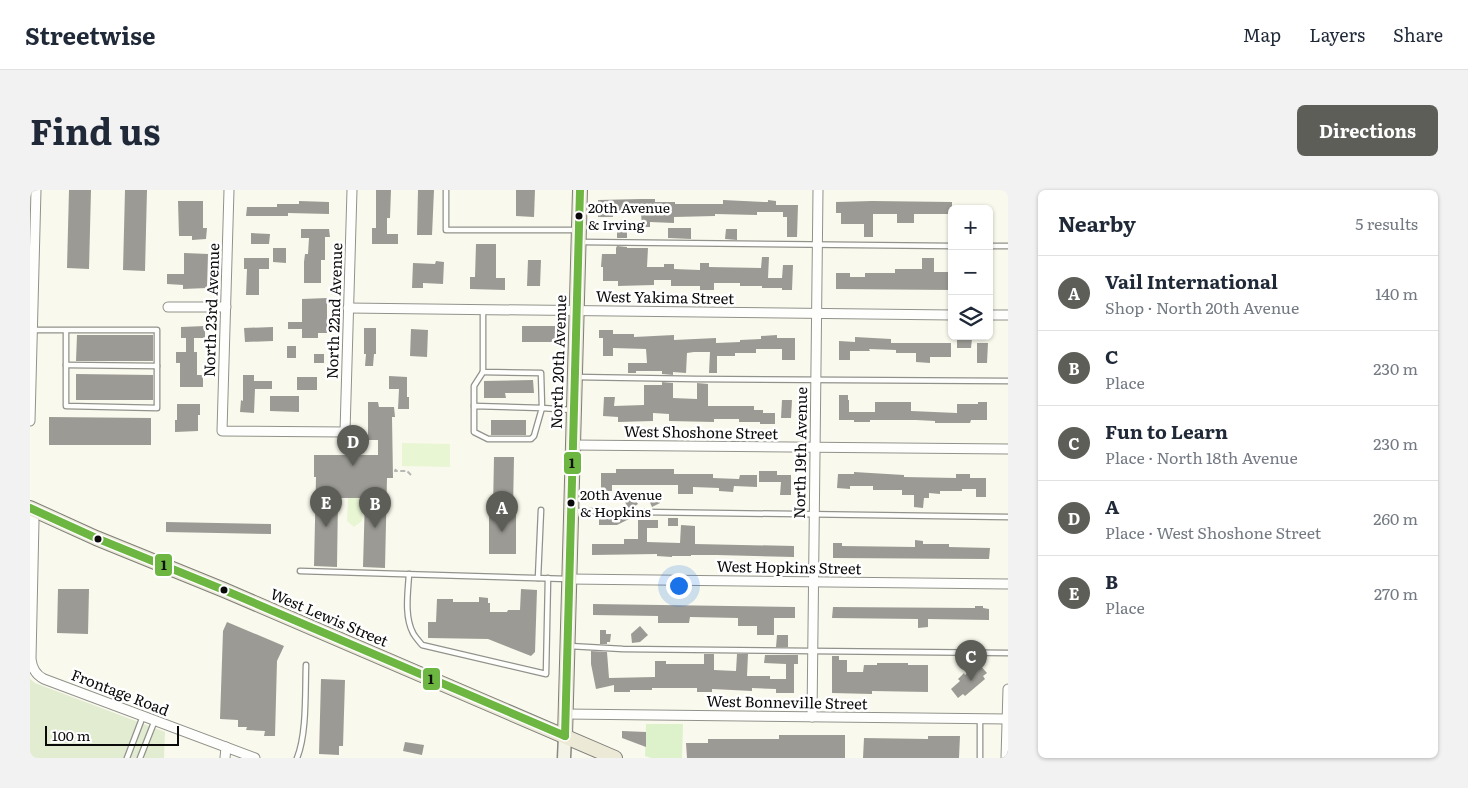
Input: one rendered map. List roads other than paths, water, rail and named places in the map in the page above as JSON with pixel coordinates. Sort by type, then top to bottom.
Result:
[{"type":"main road","name":"North 20th Avenue","points":[[565,736],[580,190]]},
{"type":"main road","name":"West Lewis Street","points":[[30,507],[96,538],[224,590],[615,758]]},
{"type":"main road","points":[[564,758],[565,736]]},
{"type":"street","points":[[30,421],[36,190]]},
{"type":"street","name":"North 23rd Avenue","points":[[229,190],[222,431],[345,432]]},
{"type":"street","name":"North 22nd Avenue","points":[[345,432],[352,190]]},
{"type":"street","name":"North 19th Avenue","points":[[812,717],[818,190]]},
{"type":"street","points":[[168,306],[226,307]]},
{"type":"street","name":"West Yakima Street","points":[[348,308],[948,315]]},
{"type":"street","points":[[993,315],[1008,315]]},
{"type":"street","name":"West Shoshone Street","points":[[573,445],[1008,449]]},
{"type":"street","points":[[30,507],[34,521],[31,576]]},
{"type":"street","name":"Frontage Road","points":[[31,576],[31,665],[40,677],[255,758]]},
{"type":"street","name":"West Hopkins Street","points":[[569,579],[1008,584]]},
{"type":"street","points":[[1006,758],[1008,689]]},
{"type":"street","name":"West Bonneville Street","points":[[565,714],[1008,719]]},
{"type":"street","points":[[226,747],[226,758]]},
{"type":"lane","points":[[446,190],[446,230],[817,244],[948,246]]},
{"type":"lane","points":[[993,246],[1008,246]]},
{"type":"lane","points":[[483,310],[483,372],[474,386],[474,432],[488,439],[531,439],[534,436],[542,408],[541,373],[483,372]]},
{"type":"lane","points":[[32,330],[66,330],[157,330],[157,408],[66,406],[66,330]]},
{"type":"lane","points":[[66,365],[157,366]]},
{"type":"lane","points":[[575,377],[1008,381]]},
{"type":"lane","points":[[474,406],[574,410]]},
{"type":"lane","points":[[538,578],[541,510]]},
{"type":"lane","points":[[571,511],[1008,517]]},
{"type":"lane","points":[[300,571],[569,579]]},
{"type":"lane","points":[[410,574],[407,605],[408,618],[412,632],[422,645],[546,674],[548,578]]},
{"type":"lane","points":[[567,646],[622,649],[1008,653]]},
{"type":"lane","points":[[297,758],[303,734],[306,665]]},
{"type":"lane","points":[[127,758],[143,716]]},
{"type":"lane","points":[[980,719],[980,758]]},
{"type":"lane","points":[[140,758],[154,720]]},
{"type":"place","name":"20th Avenue & Irving","points":[[579,216]]},
{"type":"place","name":"A","points":[[353,466]]},
{"type":"place","name":"20th Avenue & Hopkins","points":[[571,503]]},
{"type":"place","name":"B","points":[[326,527]]},
{"type":"place","name":"C","points":[[375,528]]},
{"type":"place","name":"Vail International","points":[[502,532]]},
{"type":"place","name":"Fun to Learn","points":[[971,681]]}]
